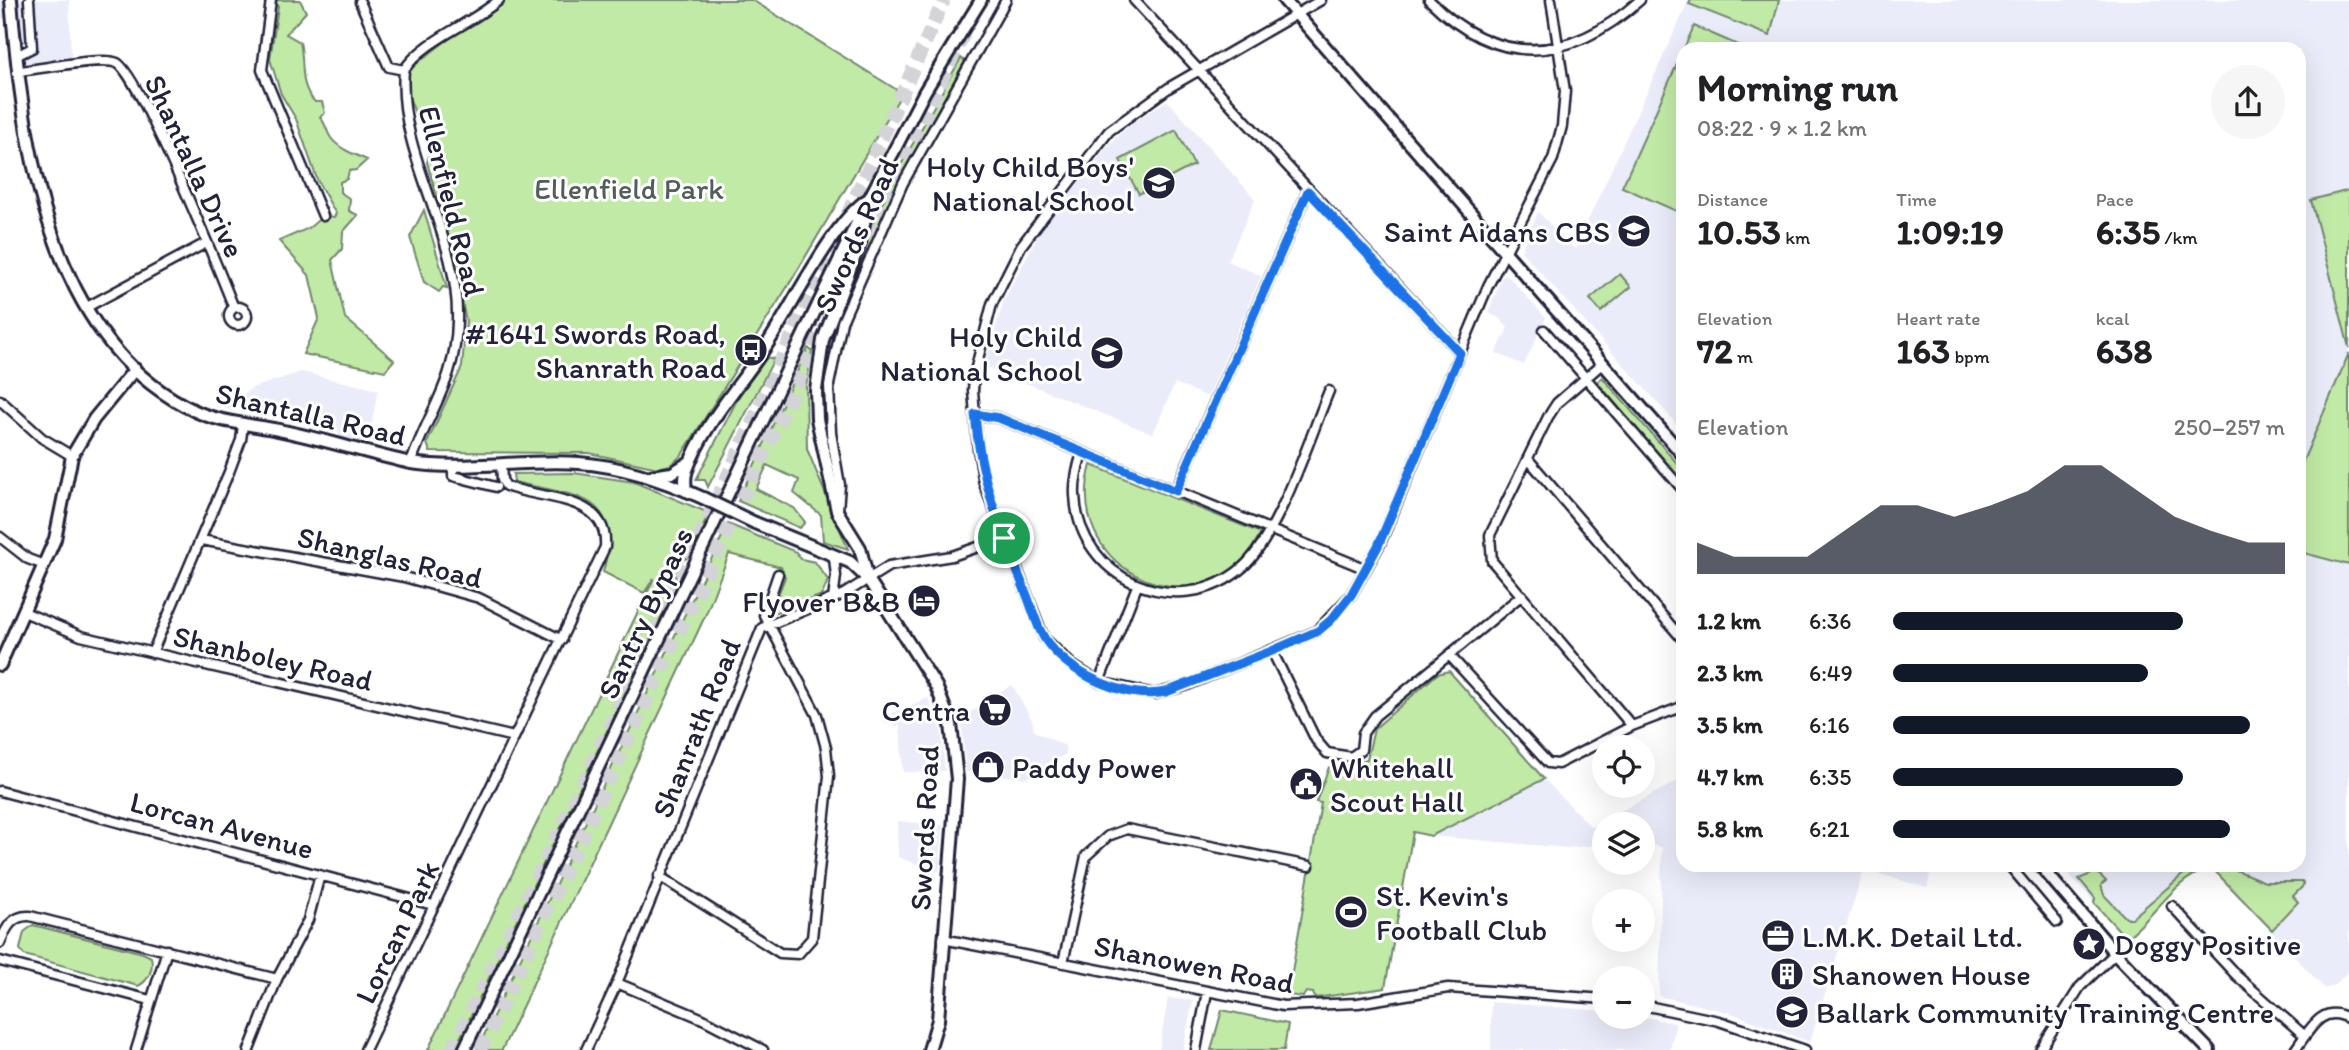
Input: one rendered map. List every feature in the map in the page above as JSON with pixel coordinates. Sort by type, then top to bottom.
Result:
[{"type":"main road","name":"Shantalla Road","points":[[11,0],[28,150],[42,201],[64,261],[87,307],[113,345],[152,384],[196,411],[243,425],[261,426],[411,463],[453,466],[580,463],[646,476],[703,498],[834,558],[850,562],[869,579]]},
{"type":"main road","name":"Swords Road","points":[[929,1050],[938,1020],[957,779],[951,724],[936,686],[869,579],[860,548],[838,511],[817,419],[816,390],[823,341],[860,243],[869,199],[925,91],[981,0]]},
{"type":"main road","points":[[1284,0],[1676,447]]},
{"type":"main road","name":"Swords Road","points":[[686,491],[686,472],[708,427],[765,348],[837,231],[857,207],[869,199]]},
{"type":"main road","name":"Santry Bypass","points":[[465,1049],[869,199]]},
{"type":"main road","points":[[0,664],[55,539],[72,457],[94,419],[135,369]]},
{"type":"main road","points":[[646,476],[672,472],[691,461]]},
{"type":"main road","points":[[2046,872],[2115,953],[2209,1050]]},
{"type":"street","points":[[16,56],[32,48],[29,0]]},
{"type":"street","points":[[271,0],[262,70],[323,216]]},
{"type":"street","points":[[404,71],[413,56],[479,17],[499,0]]},
{"type":"street","name":"Swords Road","points":[[838,511],[840,496],[831,433],[829,385],[842,322],[903,183],[1006,0]]},
{"type":"street","points":[[1134,0],[1460,353]]},
{"type":"street","points":[[1321,0],[1200,69],[1137,108],[1109,131],[1021,246],[986,324],[974,375],[975,414],[984,484],[1044,638],[1072,666],[1099,682],[1155,694],[1185,686],[1318,631],[1331,620],[1351,595],[1366,569],[1504,253],[1536,196],[1556,148],[1565,91],[1551,0]]},
{"type":"street","points":[[1429,0],[1453,24],[1487,41],[1531,50],[1560,48],[1594,36],[1640,0]]},
{"type":"street","name":"Ellenfield Road","points":[[360,2],[389,67],[404,71],[402,99],[447,253],[458,308],[455,353],[448,383],[411,463]]},
{"type":"street","name":"Shantalla Drive","points":[[17,71],[109,61],[126,70],[152,119],[234,308]]},
{"type":"street","points":[[1176,491],[1308,191]]},
{"type":"street","points":[[87,307],[206,243]]},
{"type":"street","points":[[1544,330],[1676,482]]},
{"type":"street","points":[[1603,363],[1557,403],[1490,536],[1489,550],[1492,561],[1632,726]]},
{"type":"street","points":[[1082,453],[1075,494],[1084,534],[1102,561],[1137,586],[1182,593],[1213,586],[1229,578],[1258,553],[1329,391]]},
{"type":"street","points":[[0,400],[42,438],[72,457]]},
{"type":"street","points":[[975,414],[999,418],[1366,569]]},
{"type":"street","points":[[152,653],[237,450],[243,425]]},
{"type":"street","points":[[1528,459],[1676,633]]},
{"type":"street","points":[[501,464],[502,480],[506,486],[589,509],[599,520],[604,532],[602,556],[514,737]]},
{"type":"street","points":[[475,482],[477,465]]},
{"type":"street","points":[[453,466],[453,476],[496,486]]},
{"type":"street","points":[[0,537],[28,559],[44,565]]},
{"type":"street","name":"Shanrath Road","points":[[586,1050],[617,983],[757,638],[768,624],[833,599],[888,566],[952,556],[1004,538]]},
{"type":"street","name":"Shanglas Road","points":[[201,540],[404,577],[467,594],[562,640]]},
{"type":"street","points":[[833,599],[836,576],[834,558]]},
{"type":"street","points":[[659,876],[780,953],[798,954],[812,939],[829,776],[826,748],[817,715],[764,615],[778,575]]},
{"type":"street","points":[[1099,682],[1137,586]]},
{"type":"street","points":[[1272,651],[1316,740],[1327,753],[1350,757],[1361,750],[1363,733],[1375,716],[1522,595]]},
{"type":"street","name":"Shanboley Road","points":[[24,612],[81,636],[514,737]]},
{"type":"street","points":[[1450,656],[1548,763],[1558,764],[1632,726],[1676,709]]},
{"type":"street","name":"Lorcan Park","points":[[365,1050],[514,737]]},
{"type":"street","name":"Lorcan Avenue","points":[[0,791],[433,905]]},
{"type":"street","points":[[1063,962],[1086,856],[1108,836],[1127,829],[1309,866]]},
{"type":"street","points":[[2015,872],[2057,922]]},
{"type":"street","points":[[249,1050],[277,979],[308,920],[320,875]]},
{"type":"street","points":[[2172,906],[2237,976],[2305,1036]]},
{"type":"street","points":[[0,943],[6,926],[21,916],[277,979]]},
{"type":"street","name":"Shanowen Road","points":[[943,939],[1207,992],[1304,1007],[1358,1003],[1448,988],[1592,998]]},
{"type":"street","points":[[136,1050],[167,950]]},
{"type":"street","points":[[2040,1050],[2080,987],[2115,953]]},
{"type":"street","points":[[0,961],[150,1000]]},
{"type":"street","points":[[617,983],[703,1019],[764,1050]]},
{"type":"street","points":[[1196,1050],[1207,992]]},
{"type":"street","points":[[1655,1008],[1719,1021],[1804,1050]]},
{"type":"street","points":[[2295,1050],[2325,1014],[2333,1012],[2349,1019]]},
{"type":"shaded area","points":[[0,0],[69,0],[71,58],[23,63],[19,21],[0,18]]},
{"type":"shaded area","points":[[1689,0],[2349,0],[2349,188],[2311,200],[2349,353],[2306,454],[2306,42],[1676,42],[1676,423],[1521,251],[1538,212],[1575,249]]},
{"type":"shaded area","points":[[1167,100],[1255,199],[1228,261],[1261,276],[1208,397],[1175,383],[1153,434],[984,366],[1004,300],[1040,232],[1107,147],[1127,127]]},
{"type":"shaded area","points":[[1507,275],[1546,318],[1524,365],[1496,353],[1508,328],[1499,318],[1488,313],[1502,277]]},
{"type":"shaded area","points":[[301,372],[378,390],[368,444],[340,438],[338,431],[237,403],[235,412],[224,408],[252,388]]},
{"type":"shaded area","points":[[2306,554],[2349,565],[2349,970],[2336,984],[2325,989],[2216,872],[2306,872]]},
{"type":"shaded area","points":[[1012,685],[1032,720],[1034,731],[1065,746],[1066,754],[1026,778],[966,772],[961,715],[980,708],[980,704]]},
{"type":"shaded area","points":[[928,698],[941,730],[945,771],[903,772],[900,726],[886,724],[882,717]]},
{"type":"shaded area","points":[[1544,779],[1592,826],[1592,845],[1568,848],[1431,836]]},
{"type":"shaded area","points":[[1676,782],[1676,872],[1863,872],[1810,1042],[1728,1012],[1659,996],[1662,847],[1655,846],[1655,812],[1619,812],[1645,798],[1655,798],[1655,793]]},
{"type":"shaded area","points":[[897,821],[943,825],[939,872],[898,857]]},
{"type":"shaded area","points":[[1874,872],[1928,872],[1930,875],[1927,888]]},
{"type":"shaded area","points":[[2067,872],[2190,872],[2125,936]]},
{"type":"shaded area","points":[[1168,998],[1193,1001],[1183,1050],[1159,1050]]},
{"type":"shaded area","points":[[1491,1002],[1592,1010],[1592,1029],[1655,1029],[1655,1019],[1676,1023],[1670,1050],[1491,1050]]},
{"type":"green space","points":[[275,0],[300,0],[306,12],[286,34],[300,42],[306,88],[315,102],[322,102],[325,113],[320,117],[334,142],[367,160],[356,170],[349,171],[347,179],[340,182],[340,192],[350,199],[349,211],[358,215],[343,232],[342,249],[332,260],[345,318],[394,360],[385,371],[303,354],[319,318],[309,275],[279,241],[309,228],[323,216],[334,217],[336,214],[318,182],[296,119],[281,94],[270,59],[278,7]]},
{"type":"green space","name":"Ellenfield Park","points":[[498,0],[752,0],[902,93],[793,278],[681,456],[670,465],[658,468],[589,453],[430,452],[427,443],[462,367],[466,321],[445,223],[427,163],[434,135],[417,118],[401,76]]},
{"type":"green space","points":[[1691,0],[1779,0],[1770,36],[1689,4]]},
{"type":"green space","points":[[1694,26],[1731,42],[1687,42]]},
{"type":"green space","points":[[961,58],[965,61],[894,196],[832,337],[830,336],[863,244],[897,172]]},
{"type":"green space","points":[[1676,66],[1676,211],[1622,187]]},
{"type":"green space","points":[[1176,130],[1194,165],[1139,194],[1120,160]]},
{"type":"green space","points":[[2349,190],[2349,348],[2311,200]]},
{"type":"green space","points":[[424,210],[447,288],[443,287],[439,292],[424,282],[410,237]]},
{"type":"green space","points":[[1620,274],[1631,287],[1601,312],[1590,299]]},
{"type":"green space","points":[[808,348],[812,351],[806,386],[807,449],[848,549],[823,541],[821,515],[794,493],[799,480],[767,465],[756,489],[794,508],[805,522],[800,528],[738,501]]},
{"type":"green space","points":[[2349,353],[2349,565],[2306,554],[2306,454]]},
{"type":"green space","points":[[767,357],[774,359],[708,487],[705,480],[696,480],[741,392]]},
{"type":"green space","points":[[1602,377],[1676,462],[1676,474],[1597,382]]},
{"type":"green space","points":[[1091,465],[1261,533],[1247,556],[1221,576],[1192,586],[1163,585],[1135,575],[1111,557],[1095,532],[1087,501]]},
{"type":"green space","points":[[574,473],[634,482],[709,513],[690,556],[680,562],[675,574],[677,584],[454,1050],[428,1050],[654,578],[644,593],[603,572],[608,546],[607,527],[601,512],[575,496],[514,482],[513,474]]},
{"type":"green space","points":[[728,524],[796,552],[801,559],[815,562],[828,580],[822,595],[774,613],[773,608],[785,577],[781,567],[729,554],[706,614],[502,1050],[477,1050]]},
{"type":"green space","name":"St. Kevin's Football Club","points":[[1449,671],[1544,779],[1431,836],[1413,832],[1385,988],[1315,998],[1313,993],[1306,992],[1303,997],[1288,995],[1321,803],[1316,802],[1329,767],[1341,768],[1367,759],[1374,729],[1437,674]]},
{"type":"green space","points":[[2096,872],[2106,881],[2101,885],[2104,895],[2126,918],[2132,918],[2186,872],[2202,872],[2184,882],[2126,938],[2094,903],[2095,898],[2079,879]]},
{"type":"green space","points":[[2216,872],[2241,872],[2265,882],[2302,882],[2304,885],[2293,896],[2298,902],[2272,930]]},
{"type":"green space","points":[[33,925],[143,953],[151,957],[150,974],[138,986],[24,955],[20,949],[24,932]]},
{"type":"green space","points":[[1222,1010],[1288,1024],[1284,1050],[1211,1050]]},
{"type":"tunnel","points":[[452,1050],[580,790],[704,528],[944,0]]},
{"type":"tunnel","points":[[859,255],[964,33]]},
{"type":"tunnel","points":[[480,1050],[824,327]]},
{"type":"place","name":"Holy Child Boys' National School","points":[[1159,183]]},
{"type":"place","name":"Saint Aidans CBS","points":[[1634,231]]},
{"type":"place","name":"#1641 Swords Road, Shanrath Road","points":[[751,350]]},
{"type":"place","name":"Holy Child National School","points":[[1107,353]]},
{"type":"place","name":"Flyover B&B","points":[[924,601]]},
{"type":"place","name":"Centra","points":[[995,710]]},
{"type":"place","name":"Paddy Power","points":[[988,767]]},
{"type":"place","name":"Whitehall Scout Hall","points":[[1306,784]]},
{"type":"place","name":"St. Kevin's Football Club","points":[[1351,912]]},
{"type":"place","name":"L.M.K. Detail Ltd.","points":[[1778,936]]},
{"type":"place","name":"Doggy Positive","points":[[2089,944]]},
{"type":"place","name":"Shanowen House","points":[[1787,974]]},
{"type":"place","name":"Ballark Community Training Centre","points":[[1792,1012]]},
{"type":"route","points":[[1308,191],[1460,353],[1378,546],[1351,595],[1331,620],[1318,631],[1272,651],[1185,686],[1155,694],[1099,682],[1072,666],[1044,638],[1004,538],[984,484],[975,414],[999,418],[1176,491],[1308,191]]}]
